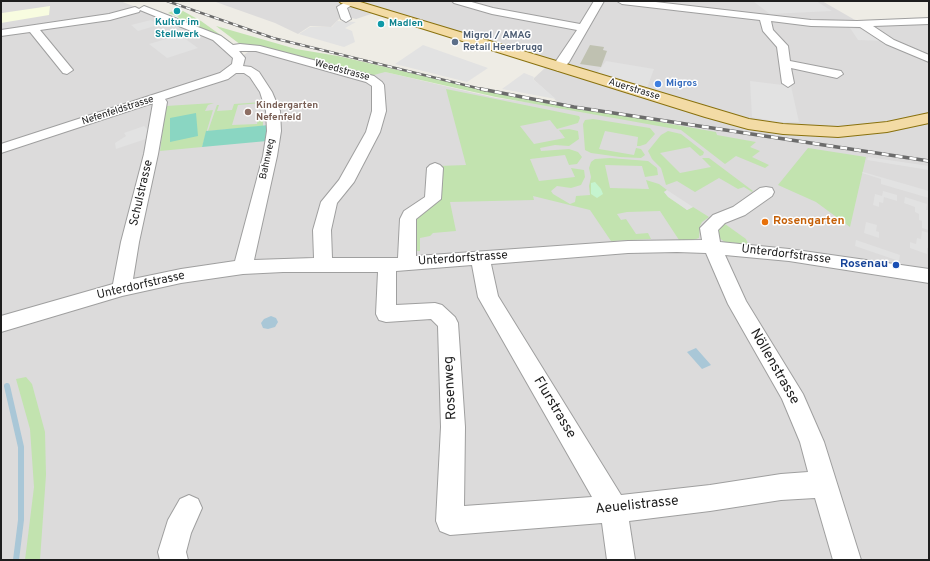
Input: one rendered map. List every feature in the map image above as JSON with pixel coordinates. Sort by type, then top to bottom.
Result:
[{"type":"main road","name":"Auerstrasse","points":[[348,2],[710,114],[748,124],[783,129],[838,132],[861,131],[929,118]]},
{"type":"street","points":[[457,1],[492,11],[584,28]]},
{"type":"street","points":[[558,67],[563,62],[599,1]]},
{"type":"street","points":[[622,1],[818,23],[862,24],[929,21]]},
{"type":"street","points":[[346,19],[342,7],[348,2]]},
{"type":"street","points":[[125,3],[211,35],[231,49],[239,58],[238,65],[235,69]]},
{"type":"street","points":[[1,32],[110,17],[139,8]]},
{"type":"street","points":[[765,18],[768,32],[782,46],[788,83]]},
{"type":"street","points":[[862,24],[890,42],[929,59]]},
{"type":"street","points":[[32,28],[67,70]]},
{"type":"street","name":"Weedstrasse","points":[[231,49],[240,47],[256,48],[370,79],[378,85],[379,111],[373,132],[346,182],[329,202],[322,230],[323,264]]},
{"type":"street","points":[[785,64],[837,74]]},
{"type":"street","name":"Nefenfeldstrasse","points":[[1,150],[224,76],[235,69]]},
{"type":"street","name":"Bahnweg","points":[[235,69],[247,70],[255,75],[266,92],[273,111],[274,131],[270,156],[243,267]]},
{"type":"street","name":"Schulstrasse","points":[[122,288],[130,242],[151,154],[160,102],[158,98]]},
{"type":"street","points":[[407,263],[408,219],[410,215],[432,199],[436,168]]},
{"type":"street","name":"Nöllenstrasse","points":[[766,192],[738,211],[719,219],[709,228],[712,247],[738,304],[792,394],[812,442],[847,560]]},
{"type":"street","name":"Unterdorfstrasse","points":[[1,324],[122,288],[181,276],[243,267],[323,264],[387,265],[628,247],[712,247],[789,254],[929,276]]},
{"type":"street","name":"Flurstrasse","points":[[480,258],[488,297],[614,509],[621,560]]},
{"type":"street","name":"Rosenweg","points":[[387,265],[386,314],[435,311],[448,323],[453,427],[450,521]]},
{"type":"street","name":"Aeuelistrasse","points":[[450,521],[614,509],[710,498],[781,487],[824,484]]},
{"type":"street","points":[[174,560],[172,552],[178,530],[189,508]]},
{"type":"shaded area","points":[[1,1],[120,1],[205,33],[239,58],[262,43],[496,98],[563,107],[533,79],[546,67],[374,13],[356,19],[342,16],[331,27],[310,26],[298,34],[275,23],[213,1],[822,1],[862,24],[929,21],[929,560],[1,560]]},
{"type":"shaded area","points":[[816,1],[832,11],[770,14],[754,2]]},
{"type":"shaded area","points":[[50,6],[49,15],[1,23],[2,13]]},
{"type":"shaded area","points":[[151,20],[158,25],[138,31],[131,25]]},
{"type":"shaded area","points":[[337,21],[356,22],[345,28],[352,31],[355,42],[344,47],[299,34],[310,27],[332,27]]},
{"type":"shaded area","points":[[850,28],[867,30],[885,41],[858,40]]},
{"type":"shaded area","points":[[180,35],[198,48],[167,58],[149,44]]},
{"type":"shaded area","points":[[423,45],[488,68],[467,82],[395,64]]},
{"type":"shaded area","points":[[590,45],[604,47],[603,50],[607,51],[601,67],[580,64]]},
{"type":"shaded area","points":[[606,61],[654,69],[647,88],[596,74]]},
{"type":"shaded area","points":[[524,73],[534,77],[533,79],[556,99],[502,89]]},
{"type":"shaded area","points":[[750,81],[791,86],[799,122],[779,122],[752,117]]},
{"type":"shaded area","points":[[144,126],[147,129],[151,128],[149,138],[116,149],[115,143],[126,136],[124,133]]},
{"type":"shaded area","points":[[868,157],[929,166],[929,170],[867,160]]},
{"type":"shaded area","points":[[863,172],[929,191],[929,198],[881,184],[881,179],[862,173]]},
{"type":"shaded area","points":[[667,190],[693,207],[687,210],[668,197],[664,192]]},
{"type":"shaded area","points":[[883,191],[897,195],[897,201],[884,197],[883,203],[879,202],[879,207],[873,205],[875,194],[882,196]]},
{"type":"shaded area","points":[[905,197],[927,204],[926,210],[929,210],[929,230],[922,228],[922,221],[919,220],[919,214],[915,212],[915,207],[904,203]]},
{"type":"shaded area","points":[[866,222],[877,225],[876,231],[879,232],[879,238],[864,233]]},
{"type":"shaded area","points":[[922,231],[929,233],[929,248],[927,248],[927,254],[910,248],[910,242],[916,244],[917,238],[921,239]]},
{"type":"shaded area","points":[[856,240],[900,255],[899,261],[855,246]]},
{"type":"green space","points":[[173,11],[178,13],[183,11],[201,21],[236,46],[176,19],[179,17],[168,13]]},
{"type":"green space","points":[[216,26],[296,49],[338,56],[496,93],[716,132],[717,135],[756,142],[750,147],[760,151],[752,157],[769,165],[765,168],[736,156],[725,164],[681,130],[496,97],[385,72],[370,76],[241,45]]},
{"type":"green space","points":[[446,89],[579,116],[580,118],[578,123],[557,129],[550,120],[520,126],[534,144],[565,138],[559,130],[569,129],[578,131],[579,139],[569,146],[555,145],[540,148],[541,151],[569,149],[578,152],[582,157],[577,164],[569,165],[565,155],[530,159],[539,181],[575,177],[571,168],[584,170],[585,177],[581,185],[571,188],[557,186],[551,191],[553,194],[570,204],[575,202],[576,196],[590,195],[589,186],[591,177],[589,168],[591,162],[595,159],[610,158],[648,161],[657,168],[658,175],[645,177],[642,166],[605,165],[610,188],[649,189],[646,180],[659,184],[667,190],[664,192],[687,210],[693,207],[709,217],[702,222],[700,226],[699,238],[693,240],[679,240],[660,211],[627,212],[617,214],[621,220],[626,219],[636,234],[648,233],[651,239],[611,241],[590,210],[533,196],[534,200],[450,202],[456,231],[433,233],[430,236],[420,238],[420,251],[417,251],[417,255],[414,254],[414,215],[436,202],[438,166],[466,165]]},
{"type":"green space","points":[[262,102],[238,105],[232,125],[257,124],[258,119],[263,119],[263,126],[208,131],[217,105],[219,105],[217,111],[232,110],[234,104]]},
{"type":"green space","points":[[214,103],[208,105],[205,111],[213,110],[202,147],[160,151],[166,106]]},
{"type":"green space","points":[[196,113],[198,136],[170,142],[170,118]]},
{"type":"green space","points":[[593,119],[650,128],[655,134],[646,144],[637,146],[638,137],[605,131],[599,149],[634,155],[636,148],[641,149],[645,155],[641,158],[591,153],[585,150],[583,124],[585,120]]},
{"type":"green space","points":[[269,125],[267,141],[202,147],[206,131]]},
{"type":"green space","points":[[668,131],[681,134],[704,152],[703,155],[700,156],[690,147],[660,153],[680,173],[711,167],[702,158],[709,158],[753,191],[752,192],[744,187],[738,189],[719,178],[695,192],[677,181],[666,185],[661,168],[652,159],[648,151],[661,135]]},
{"type":"green space","points":[[808,148],[866,157],[850,227],[816,202],[778,185]]},
{"type":"green space","points":[[595,182],[603,194],[597,198],[591,194],[591,183]]},
{"type":"green space","points":[[725,224],[746,239],[748,244],[725,242],[719,238],[716,235],[717,229]]},
{"type":"green space","points":[[26,377],[32,384],[45,432],[46,475],[40,560],[25,560],[34,487],[30,429],[16,379]]},
{"type":"water","points":[[271,316],[276,318],[278,322],[275,327],[268,329],[263,328],[261,323],[264,319]]},
{"type":"water","points":[[696,348],[711,365],[702,369],[687,352]]},
{"type":"waterway","points":[[7,386],[21,447],[21,520],[16,560]]},
{"type":"railway","points":[[167,1],[273,38],[485,90]]},
{"type":"railway","points":[[481,89],[574,107],[929,161]]},
{"type":"place","name":"Kultur im Stellwerk","points":[[177,11]]},
{"type":"place","name":"Madlen","points":[[381,24]]},
{"type":"place","name":"Migrol / AMAG Retail Heerbrugg","points":[[455,42]]},
{"type":"place","name":"Migros","points":[[658,84]]},
{"type":"place","name":"Kindergarten Nefenfeld","points":[[248,112]]},
{"type":"place","name":"Rosengarten","points":[[765,222]]},
{"type":"place","name":"Rosenau","points":[[896,265]]}]
